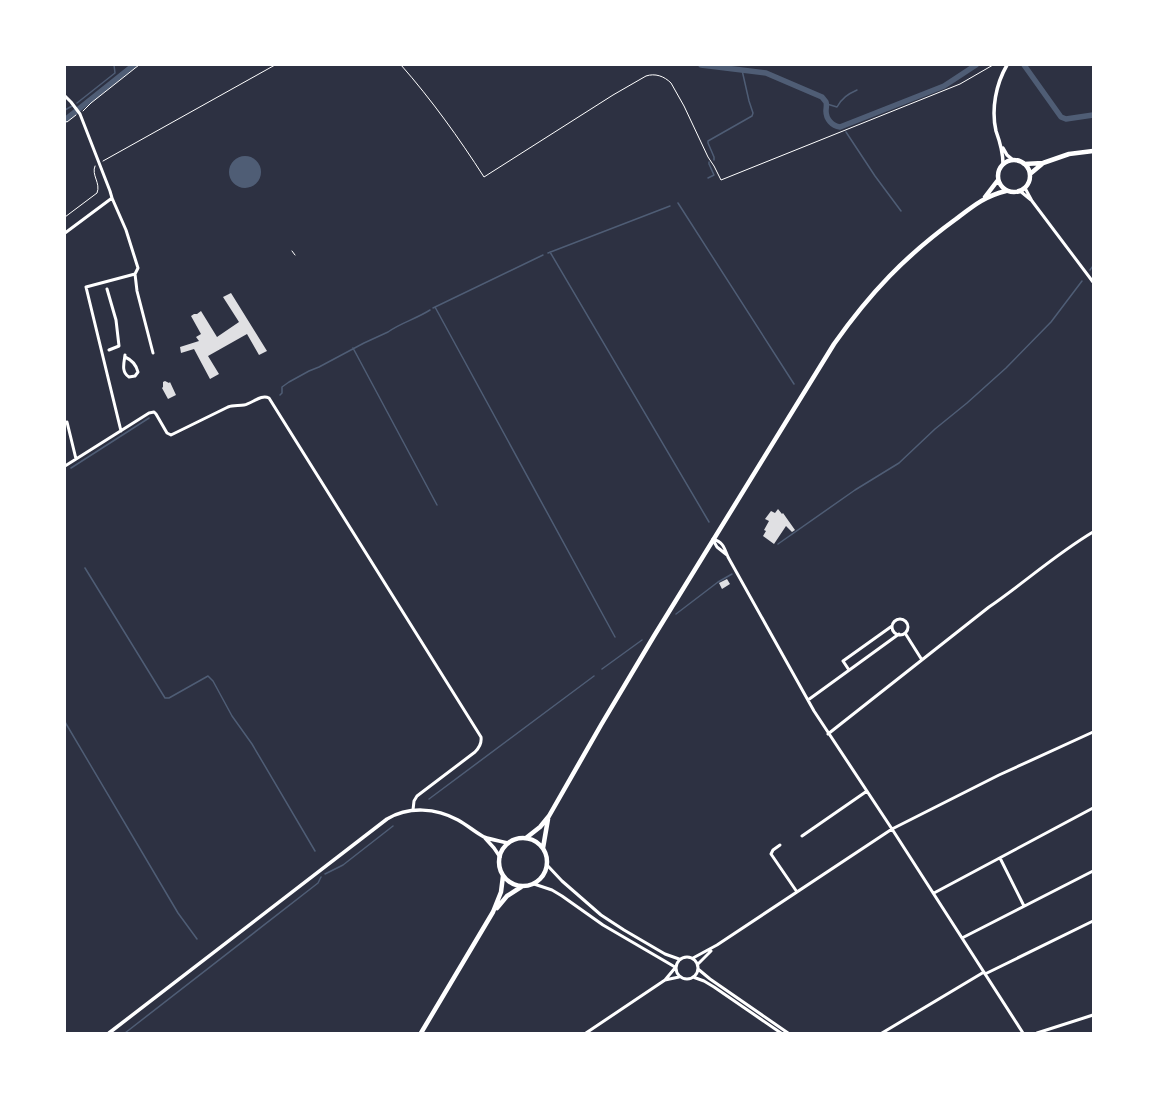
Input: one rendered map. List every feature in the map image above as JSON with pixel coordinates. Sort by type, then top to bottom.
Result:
[{"type":"main road","points":[[1024,164],[1043,163],[1069,154],[1093,151]]},
{"type":"main road","points":[[1006,191],[998,180],[998,173],[1003,164],[1008,161],[1018,160],[1024,164],[1030,174]]},
{"type":"main road","points":[[984,198],[1006,191],[1020,191],[1028,184],[1030,174],[1043,163]]},
{"type":"main road","points":[[526,838],[549,816],[658,630],[834,344],[874,292],[902,263],[928,240],[984,198],[998,180]]},
{"type":"main road","points":[[543,848],[549,816]]},
{"type":"main road","points":[[526,838],[536,841],[543,848],[547,858],[547,866],[543,876],[534,884],[522,886],[511,883],[503,876],[499,867],[503,849],[508,843],[517,839],[526,838]]},
{"type":"main road","points":[[420,1033],[500,901],[503,876]]},
{"type":"main road","points":[[500,901],[522,886]]},
{"type":"street","points":[[1003,164],[1001,145],[996,130],[994,108],[1001,76],[1007,65]]},
{"type":"street","points":[[65,96],[80,113],[134,254],[138,268],[135,274],[137,291],[153,353]]},
{"type":"street","points":[[1001,145],[1007,155],[1013,160]]},
{"type":"street","points":[[1025,188],[1032,201],[1093,282]]},
{"type":"street","points":[[1020,191],[1032,201]]},
{"type":"street","points":[[65,233],[112,198]]},
{"type":"street","points":[[120,431],[86,287],[106,283],[135,274]]},
{"type":"street","points":[[107,290],[116,320],[121,346],[108,350]]},
{"type":"street","points":[[125,356],[136,366],[138,372],[137,375],[128,377],[124,372],[125,356]]},
{"type":"street","points":[[65,466],[146,414],[154,412],[158,416],[167,433],[171,435],[230,406],[245,405],[263,397],[270,398],[481,737],[479,748],[475,752],[417,796],[414,801],[413,810]]},
{"type":"street","points":[[67,422],[76,459]]},
{"type":"street","points":[[828,734],[1049,562],[1093,532]]},
{"type":"street","points":[[713,539],[717,547],[727,554],[828,734],[934,893],[1023,1033]]},
{"type":"street","points":[[849,670],[843,660],[892,626],[896,620],[901,619],[907,623],[907,630],[905,633]]},
{"type":"street","points":[[892,626],[895,632],[899,634]]},
{"type":"street","points":[[808,700],[899,634],[905,633]]},
{"type":"street","points":[[905,633],[922,660]]},
{"type":"street","points":[[693,958],[717,945],[892,829],[998,775],[1093,732]]},
{"type":"street","points":[[802,836],[867,791]]},
{"type":"street","points":[[934,893],[1093,808]]},
{"type":"street","points":[[109,1033],[387,819],[398,814],[413,810],[433,811],[446,815],[459,821],[484,837],[496,850],[500,857]]},
{"type":"street","points":[[484,837],[508,843]]},
{"type":"street","points":[[780,845],[773,850],[771,854],[797,892]]},
{"type":"street","points":[[1000,858],[1024,906]]},
{"type":"street","points":[[547,866],[601,915],[665,954],[679,959]]},
{"type":"street","points":[[962,938],[1093,871]]},
{"type":"street","points":[[534,884],[552,890],[562,896],[603,925],[675,968],[680,977]]},
{"type":"street","points":[[882,1033],[984,973],[1093,921]]},
{"type":"street","points":[[698,964],[717,945]]},
{"type":"street","points":[[586,1033],[665,980],[675,968],[679,959],[686,956],[693,958],[698,964],[696,975],[693,978]]},
{"type":"street","points":[[698,969],[788,1033]]},
{"type":"street","points":[[665,980],[680,977],[701,980],[781,1033]]},
{"type":"street","points":[[1036,1033],[1093,1015]]},
{"type":"path","points":[[65,121],[67,122],[75,115],[80,113],[139,65]]},
{"type":"path","points":[[65,217],[97,193],[98,185],[93,170],[94,166],[275,65]]},
{"type":"path","points":[[401,65],[465,148],[484,177],[613,95],[649,75],[659,76],[671,83],[684,106],[720,180],[960,84],[993,65]]},
{"type":"path","points":[[292,251],[295,255]]},
{"type":"water","points":[[242,156],[248,156],[258,163],[261,172],[260,178],[254,185],[248,188],[242,188],[232,181],[229,175],[229,169],[236,159]]},
{"type":"building","points":[[231,293],[267,351],[259,355],[247,334],[208,356],[219,374],[210,379],[194,349],[181,353],[180,347],[199,341],[196,337],[201,334],[191,316],[201,311],[217,337],[239,322],[223,297]]},
{"type":"building","points":[[163,382],[170,382],[176,395],[168,399],[162,388]]},
{"type":"building","points":[[778,509],[782,514],[783,513],[795,530],[792,532],[786,526],[774,544],[763,536],[766,531],[764,530],[769,521],[765,519],[771,511],[775,513]]},
{"type":"building","points":[[727,579],[730,584],[722,589],[719,583]]},
{"type":"waterway","points":[[77,103],[115,73],[114,65]]},
{"type":"waterway","points":[[65,120],[134,65]]},
{"type":"waterway","points":[[701,65],[766,73],[822,97],[826,102],[826,114],[828,119],[832,124],[840,127],[944,86],[976,65]]},
{"type":"waterway","points":[[1024,65],[1061,117],[1066,119],[1093,115]]},
{"type":"waterway","points":[[714,160],[708,141],[752,116],[753,113],[742,70]]},
{"type":"waterway","points":[[827,104],[837,107],[841,101],[857,90]]},
{"type":"waterway","points":[[65,110],[72,106]]},
{"type":"waterway","points":[[846,132],[875,176],[901,211]]},
{"type":"waterway","points":[[708,178],[714,175],[709,162]]},
{"type":"waterway","points":[[678,203],[794,384]]},
{"type":"waterway","points":[[548,253],[670,206]]},
{"type":"waterway","points":[[550,252],[709,522]]},
{"type":"waterway","points":[[433,308],[543,255]]},
{"type":"waterway","points":[[1090,270],[1093,266]]},
{"type":"waterway","points":[[778,544],[855,490],[899,463],[935,429],[1006,368],[1051,322],[1082,281]]},
{"type":"waterway","points":[[435,307],[615,637]]},
{"type":"waterway","points":[[280,395],[282,393],[282,387],[289,382],[430,310]]},
{"type":"waterway","points":[[353,348],[437,505]]},
{"type":"waterway","points":[[71,468],[149,418]]},
{"type":"waterway","points":[[85,568],[165,698],[169,698],[208,676],[213,681],[232,716],[252,744],[315,851]]},
{"type":"waterway","points":[[676,614],[718,582],[732,574]]},
{"type":"waterway","points":[[602,669],[642,640]]},
{"type":"waterway","points":[[429,799],[594,676]]},
{"type":"waterway","points":[[65,722],[178,913],[197,939]]},
{"type":"waterway","points":[[325,874],[343,865],[393,826]]},
{"type":"waterway","points":[[125,1033],[318,883],[321,877]]}]
